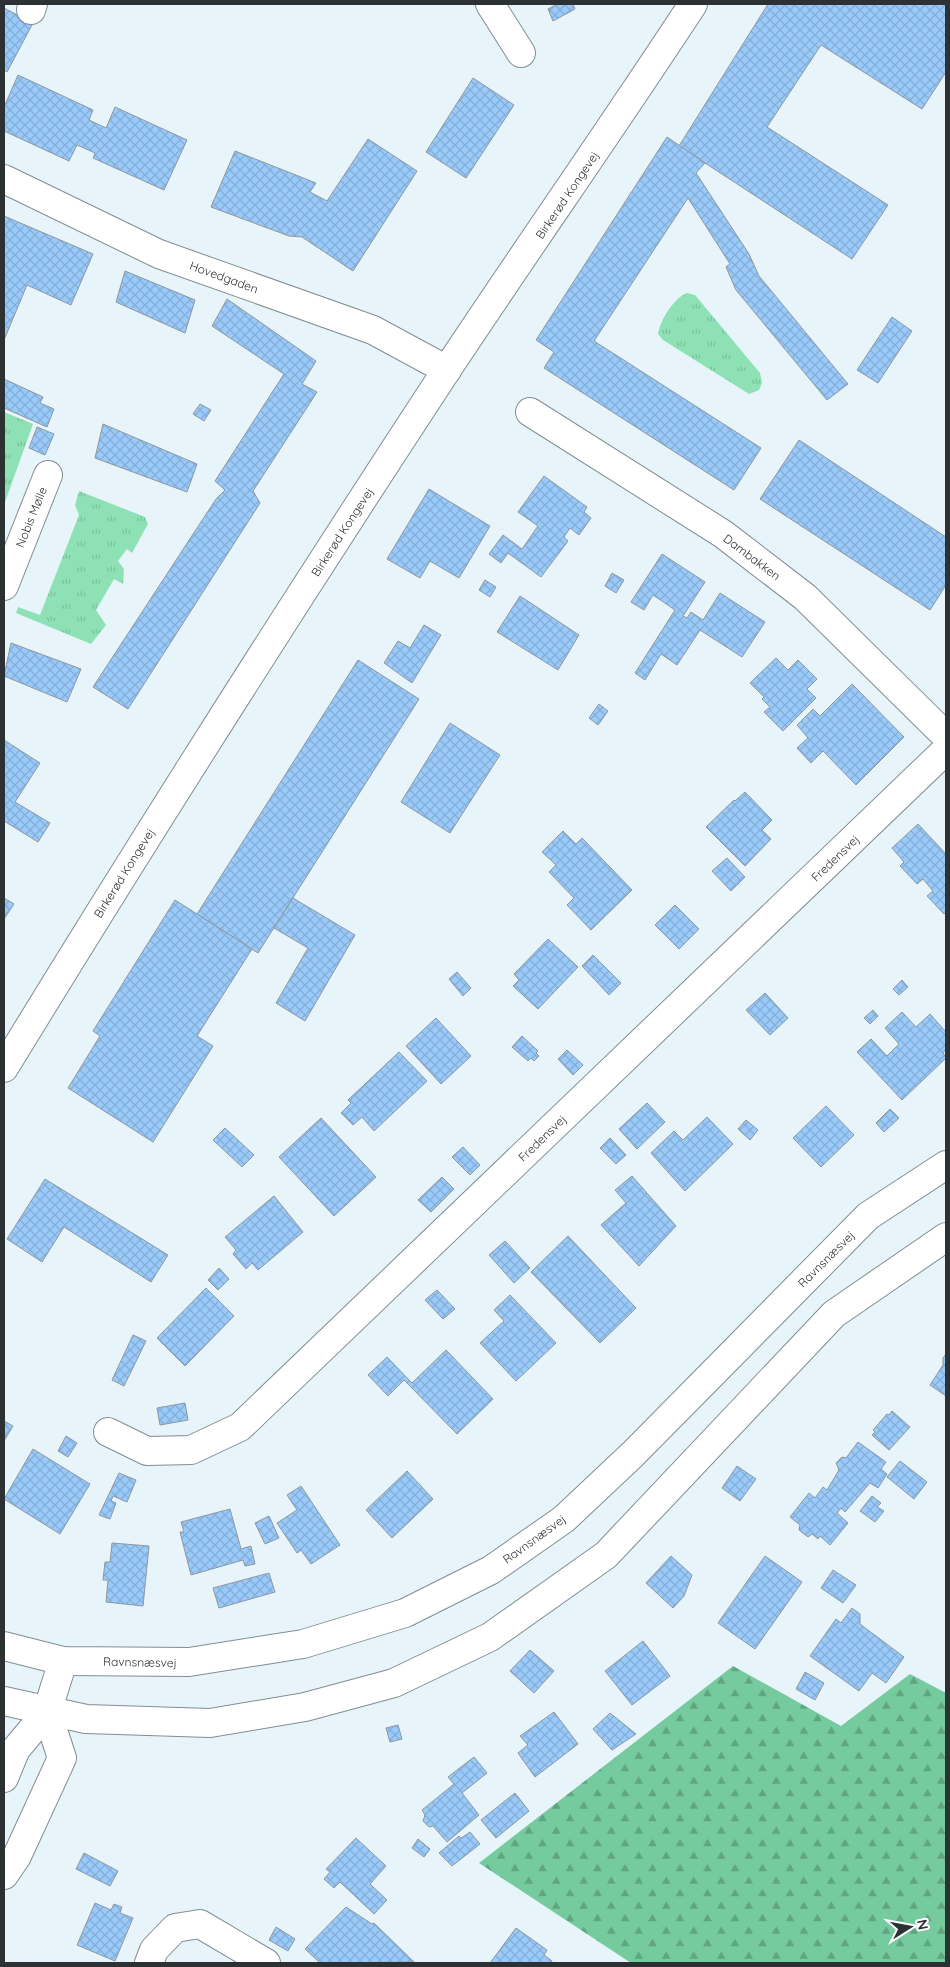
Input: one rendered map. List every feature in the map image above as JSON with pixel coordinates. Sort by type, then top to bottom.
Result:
[{"type":"main road","points":[[490,4],[521,53]]},
{"type":"main road","name":"Birkerød Kongevej","points":[[4,1068],[166,804],[447,370],[602,144],[693,4]]},
{"type":"main road","name":"Hovedgaden","points":[[4,179],[159,254],[373,330],[447,370]]},
{"type":"main road","name":"Dambakken","points":[[530,412],[723,534],[805,597],[946,736]]},
{"type":"main road","name":"Nobis Mølle","points":[[4,586],[48,476]]},
{"type":"main road","name":"Fredensvej","points":[[108,1432],[147,1450],[191,1450],[240,1427],[946,750]]},
{"type":"main road","name":"Ravnsnæsvej","points":[[4,1646],[63,1661],[189,1662],[303,1644],[405,1613],[491,1570],[564,1518],[633,1454],[868,1216],[946,1165]]},
{"type":"main road","points":[[4,1701],[86,1720],[210,1723],[286,1710],[394,1683],[490,1637],[606,1555],[834,1314],[946,1237]]},
{"type":"main road","points":[[4,1778],[16,1749],[47,1712],[63,1661]]},
{"type":"main road","points":[[4,1875],[17,1856],[62,1758],[47,1712]]},
{"type":"main road","points":[[149,1963],[154,1950],[175,1928],[200,1924],[266,1963]]},
{"type":"green space","points":[[687,293],[695,295],[760,373],[762,383],[759,390],[749,394],[663,340],[658,334],[668,310]]},
{"type":"green space","points":[[4,412],[33,424],[4,505]]},
{"type":"green space","points":[[79,491],[145,517],[148,524],[132,553],[127,549],[118,561],[124,569],[123,584],[114,579],[96,610],[106,625],[91,644],[16,613],[18,607],[40,615],[79,515],[75,505]]},
{"type":"green space","points":[[733,1666],[841,1726],[910,1674],[946,1693],[946,1963],[631,1963],[479,1863]]},
{"type":"building","points":[[558,4],[573,4],[575,9],[553,21],[548,9]]},
{"type":"building","points":[[768,4],[946,4],[946,72],[922,109],[821,45],[767,127],[888,205],[852,259],[679,146]]},
{"type":"building","points":[[4,8],[33,23],[7,72],[4,70]]},
{"type":"building","points":[[18,75],[93,110],[89,120],[106,128],[115,107],[187,140],[164,190],[93,158],[95,153],[77,145],[69,161],[4,131],[4,107]]},
{"type":"building","points":[[473,78],[514,105],[466,178],[426,152]]},
{"type":"building","points":[[667,137],[705,163],[696,173],[749,254],[759,276],[848,384],[827,400],[736,290],[726,267],[730,264],[688,198],[594,341],[761,448],[734,490],[544,368],[554,352],[536,340]]},
{"type":"building","points":[[368,139],[417,171],[353,271],[302,237],[289,236],[211,207],[235,151],[316,183],[310,192],[327,201]]},
{"type":"building","points":[[4,216],[93,254],[71,305],[27,285],[4,340]]},
{"type":"building","points":[[125,271],[195,300],[185,333],[116,302]]},
{"type":"building","points":[[227,299],[316,361],[302,384],[317,392],[253,491],[260,503],[128,709],[93,687],[216,499],[225,490],[215,481],[284,374],[212,326]]},
{"type":"building","points":[[892,317],[912,331],[878,383],[857,370]]},
{"type":"building","points":[[4,379],[43,397],[40,403],[54,409],[47,427],[4,408]]},
{"type":"building","points":[[200,404],[211,410],[204,421],[193,414]]},
{"type":"building","points":[[103,424],[197,464],[187,492],[95,458]]},
{"type":"building","points":[[37,427],[54,434],[45,455],[29,448]]},
{"type":"building","points":[[799,440],[946,537],[946,585],[930,610],[760,499]]},
{"type":"building","points":[[544,476],[587,507],[584,512],[591,518],[579,535],[570,528],[564,537],[568,541],[541,577],[508,553],[501,563],[489,554],[503,535],[522,549],[538,526],[518,512]]},
{"type":"building","points":[[429,489],[490,526],[459,578],[430,561],[420,578],[387,559]]},
{"type":"building","points":[[662,554],[705,582],[683,616],[687,618],[691,612],[703,620],[720,593],[765,622],[742,657],[700,630],[677,665],[661,654],[645,680],[635,673],[675,610],[653,595],[644,610],[631,602]]},
{"type":"building","points":[[612,573],[624,580],[616,593],[605,586]]},
{"type":"building","points":[[485,580],[496,587],[490,597],[479,590]]},
{"type":"building","points":[[520,596],[579,635],[558,670],[497,632]]},
{"type":"building","points":[[424,625],[441,635],[412,683],[384,663],[398,641],[410,648]]},
{"type":"building","points":[[11,643],[81,669],[67,702],[4,676]]},
{"type":"building","points":[[776,658],[788,670],[798,660],[817,679],[807,689],[816,698],[783,731],[764,712],[770,707],[762,699],[764,697],[750,683]]},
{"type":"building","points":[[358,660],[419,699],[258,953],[197,914]]},
{"type":"building","points":[[852,684],[904,737],[856,785],[823,751],[811,763],[797,748],[808,738],[797,725],[813,709],[820,716]]},
{"type":"building","points":[[599,704],[608,711],[598,725],[589,718]]},
{"type":"building","points":[[450,723],[500,755],[450,833],[401,802]]},
{"type":"building","points":[[4,740],[40,763],[15,802],[50,823],[38,842],[4,821]]},
{"type":"building","points":[[745,792],[772,820],[762,830],[771,839],[745,866],[706,827]]},
{"type":"building","points":[[918,824],[946,854],[946,912],[944,914],[927,896],[933,891],[923,879],[917,884],[900,866],[904,862],[892,848]]},
{"type":"building","points":[[563,831],[576,844],[582,838],[632,890],[591,930],[567,905],[574,898],[549,872],[556,865],[542,852]]},
{"type":"building","points":[[727,858],[745,877],[731,891],[712,871]]},
{"type":"building","points":[[4,898],[14,904],[4,919]]},
{"type":"building","points":[[293,898],[355,935],[305,1021],[276,1003],[308,948],[274,928]]},
{"type":"building","points":[[175,900],[252,949],[197,1036],[213,1046],[153,1142],[68,1088],[100,1036],[93,1031]]},
{"type":"building","points":[[675,905],[699,929],[679,949],[655,925]]},
{"type":"building","points":[[548,939],[578,967],[538,1009],[513,986],[519,980],[514,974]]},
{"type":"building","points":[[593,955],[621,983],[609,995],[582,966]]},
{"type":"building","points":[[457,972],[471,988],[463,996],[449,979]]},
{"type":"building","points":[[902,980],[908,987],[899,995],[893,989]]},
{"type":"building","points":[[765,993],[788,1018],[770,1035],[746,1010]]},
{"type":"building","points":[[873,1010],[878,1016],[870,1024],[864,1018]]},
{"type":"building","points":[[902,1012],[916,1027],[930,1014],[946,1032],[946,1049],[943,1053],[946,1058],[902,1100],[857,1052],[871,1039],[887,1056],[899,1044],[885,1028]]},
{"type":"building","points":[[436,1018],[471,1056],[441,1084],[406,1046]]},
{"type":"building","points":[[522,1036],[538,1051],[536,1053],[539,1056],[534,1061],[531,1058],[528,1061],[512,1047]]},
{"type":"building","points":[[567,1050],[583,1065],[573,1075],[558,1059]]},
{"type":"building","points":[[399,1052],[427,1081],[374,1131],[362,1117],[353,1125],[341,1113],[351,1103],[348,1100]]},
{"type":"building","points":[[647,1103],[665,1122],[637,1149],[619,1129]]},
{"type":"building","points":[[826,1106],[854,1135],[821,1167],[793,1138]]},
{"type":"building","points":[[890,1109],[899,1118],[884,1132],[876,1123]]},
{"type":"building","points":[[707,1117],[733,1144],[685,1191],[651,1153],[674,1131],[683,1140]]},
{"type":"building","points":[[321,1118],[376,1177],[334,1216],[279,1157]]},
{"type":"building","points":[[746,1120],[758,1130],[750,1140],[738,1129]]},
{"type":"building","points":[[225,1128],[254,1155],[242,1167],[213,1140]]},
{"type":"building","points":[[610,1138],[626,1155],[616,1164],[600,1148]]},
{"type":"building","points":[[463,1147],[480,1165],[470,1175],[452,1157]]},
{"type":"building","points":[[632,1176],[676,1226],[639,1266],[601,1225],[626,1203],[615,1190]]},
{"type":"building","points":[[442,1177],[454,1189],[431,1212],[418,1200]]},
{"type":"building","points":[[45,1179],[168,1255],[151,1282],[64,1227],[42,1262],[7,1239]]},
{"type":"building","points":[[274,1196],[303,1232],[258,1270],[252,1263],[246,1269],[233,1254],[236,1250],[225,1237]]},
{"type":"building","points":[[568,1236],[636,1308],[600,1343],[531,1272]]},
{"type":"building","points":[[505,1241],[530,1268],[514,1283],[489,1255]]},
{"type":"building","points":[[219,1268],[229,1279],[218,1290],[208,1280]]},
{"type":"building","points":[[206,1288],[234,1316],[185,1366],[157,1338]]},
{"type":"building","points":[[437,1290],[455,1309],[443,1319],[425,1300]]},
{"type":"building","points":[[510,1295],[556,1343],[516,1381],[480,1343],[504,1321],[494,1310]]},
{"type":"building","points":[[133,1335],[146,1341],[124,1386],[112,1380]]},
{"type":"building","points":[[446,1350],[493,1399],[457,1434],[404,1380],[388,1396],[368,1375],[387,1357],[412,1383]]},
{"type":"building","points":[[946,1354],[946,1396],[930,1385],[943,1365],[943,1358]]},
{"type":"building","points":[[185,1403],[188,1420],[160,1425],[157,1408]]},
{"type":"building","points":[[892,1411],[910,1427],[889,1450],[872,1435],[875,1432],[873,1430]]},
{"type":"building","points":[[4,1421],[13,1426],[4,1441]]},
{"type":"building","points":[[66,1436],[77,1443],[68,1457],[58,1451]]},
{"type":"building","points":[[858,1442],[886,1462],[881,1469],[887,1474],[878,1488],[870,1483],[845,1512],[841,1508],[837,1513],[848,1523],[830,1545],[820,1536],[818,1539],[812,1534],[808,1537],[799,1530],[800,1525],[790,1517],[809,1493],[815,1498],[823,1487],[827,1490],[839,1470],[836,1463],[842,1457],[846,1458]]},
{"type":"building","points":[[33,1449],[90,1484],[60,1534],[4,1499]]},
{"type":"building","points":[[900,1461],[927,1482],[914,1499],[887,1477]]},
{"type":"building","points":[[737,1466],[756,1479],[740,1501],[722,1488]]},
{"type":"building","points":[[407,1471],[433,1499],[392,1538],[366,1510]]},
{"type":"building","points":[[119,1473],[136,1480],[127,1502],[113,1496],[111,1501],[116,1503],[110,1519],[99,1515]]},
{"type":"building","points":[[301,1486],[340,1545],[311,1564],[301,1550],[297,1553],[277,1523],[297,1510],[287,1495]]},
{"type":"building","points":[[872,1496],[881,1503],[877,1507],[884,1511],[875,1522],[860,1511]]},
{"type":"building","points":[[230,1509],[241,1549],[251,1546],[255,1564],[245,1566],[243,1560],[191,1575],[180,1532],[184,1532],[181,1522]]},
{"type":"building","points":[[269,1516],[279,1538],[265,1544],[255,1523]]},
{"type":"building","points":[[112,1543],[149,1546],[143,1606],[106,1602],[108,1580],[103,1580],[105,1562],[110,1562]]},
{"type":"building","points":[[671,1556],[692,1575],[684,1596],[673,1608],[646,1583]]},
{"type":"building","points":[[765,1556],[802,1582],[755,1649],[718,1623]]},
{"type":"building","points":[[833,1570],[856,1585],[843,1603],[821,1588]]},
{"type":"building","points":[[269,1573],[275,1592],[219,1608],[213,1588]]},
{"type":"building","points":[[852,1608],[860,1614],[860,1624],[904,1657],[886,1683],[872,1673],[859,1691],[810,1656],[836,1619],[841,1623]]},
{"type":"building","points":[[643,1641],[670,1676],[632,1705],[605,1671]]},
{"type":"building","points":[[530,1650],[554,1671],[534,1693],[510,1671]]},
{"type":"building","points":[[805,1672],[824,1683],[815,1700],[796,1689]]},
{"type":"building","points":[[554,1712],[578,1744],[535,1777],[518,1753],[528,1745],[520,1736]]},
{"type":"building","points":[[610,1713],[636,1734],[612,1750],[593,1729]]},
{"type":"building","points":[[398,1725],[402,1739],[390,1742],[386,1728]]},
{"type":"building","points":[[474,1757],[487,1773],[462,1793],[479,1815],[447,1842],[433,1826],[429,1827],[423,1821],[425,1815],[422,1810],[454,1784],[448,1777]]},
{"type":"building","points":[[515,1793],[529,1811],[496,1838],[481,1820]]},
{"type":"building","points":[[470,1832],[480,1844],[452,1866],[439,1853],[459,1836],[461,1838]]},
{"type":"building","points":[[356,1838],[386,1866],[370,1884],[387,1900],[374,1914],[340,1882],[334,1888],[324,1879],[330,1872],[326,1869]]},
{"type":"building","points":[[418,1839],[430,1849],[424,1857],[412,1848]]},
{"type":"building","points":[[84,1853],[118,1871],[110,1886],[76,1869]]},
{"type":"building","points":[[95,1903],[111,1910],[114,1904],[122,1907],[120,1913],[133,1918],[115,1961],[77,1945]]},
{"type":"building","points":[[346,1907],[372,1924],[374,1923],[414,1962],[320,1963],[305,1949]]},
{"type":"building","points":[[276,1927],[295,1939],[288,1951],[269,1940]]},
{"type":"building","points":[[516,1928],[547,1950],[544,1955],[552,1961],[551,1963],[490,1963]]}]
